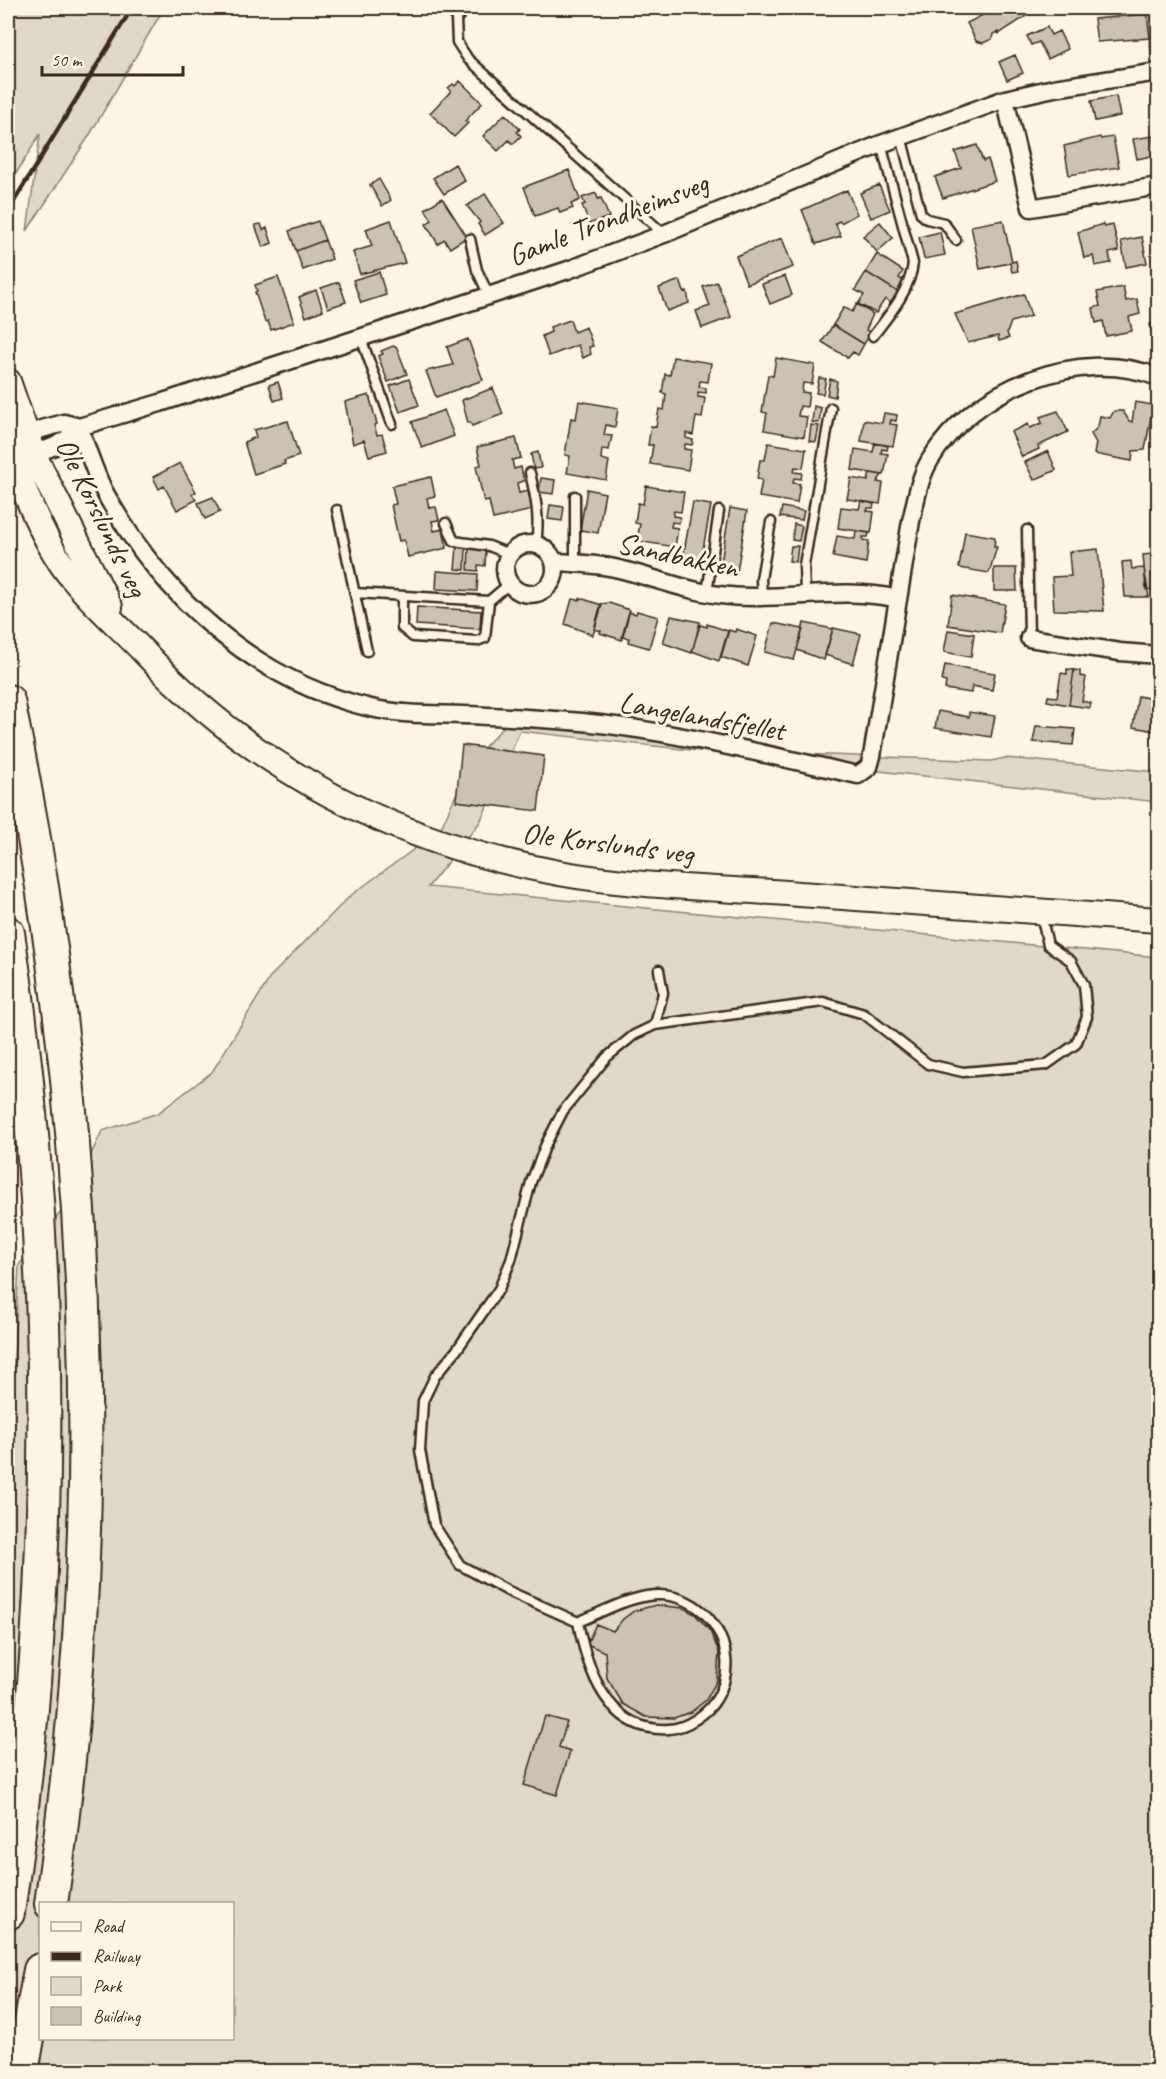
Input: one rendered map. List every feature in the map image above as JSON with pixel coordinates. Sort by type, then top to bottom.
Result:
[{"type":"highway","points":[[8,701],[28,798],[58,989],[77,1186],[85,1357],[83,1520],[76,1672],[62,1828],[51,1902]]},
{"type":"highway","points":[[8,933],[17,993],[36,1192],[44,1350],[35,1668],[21,1822],[8,1913]]},
{"type":"highway","points":[[22,2072],[39,1976]]},
{"type":"street","name":"Gamle Trondheimsveg","points":[[19,447],[64,423],[79,427],[489,296],[664,234],[880,144],[1005,99],[1054,88],[1158,72]]},
{"type":"street","points":[[1005,99],[1031,208],[1158,186]]},
{"type":"street","name":"Langelandsfjellet","points":[[79,427],[103,489],[146,558],[197,613],[243,651],[271,670],[327,695],[372,708],[407,713],[585,723],[672,736],[858,775],[870,767],[911,521],[919,486],[930,460],[951,434],[975,412],[1005,392],[1036,377],[1065,369],[1111,367],[1144,371],[1158,377]]},
{"type":"street","points":[[8,381],[19,447]]},
{"type":"street","name":"Ole Korslunds veg","points":[[19,447],[121,627],[195,702],[262,755],[300,780],[378,819],[465,851],[563,874],[1158,920]]},
{"type":"street","points":[[536,544],[545,548],[555,562],[554,579],[543,591],[526,594],[509,584],[504,569],[509,554],[521,545],[536,544]]},
{"type":"street","name":"Sandbakken","points":[[555,562],[616,568],[707,593],[762,597],[849,592],[898,599]]},
{"type":"street","points":[[1029,638],[1120,652],[1158,655]]},
{"type":"lane","points":[[467,8],[456,19],[457,42],[468,59],[664,234]]},
{"type":"lane","points":[[901,136],[921,214],[927,219],[944,223],[956,240]]},
{"type":"lane","points":[[873,336],[904,291],[912,274],[913,264],[880,144]]},
{"type":"lane","points":[[470,239],[477,270],[489,296]]},
{"type":"lane","points":[[361,338],[392,424]]},
{"type":"lane","points":[[805,593],[804,565],[831,408]]},
{"type":"lane","points":[[530,473],[538,506],[539,524],[536,544]]},
{"type":"lane","points":[[575,496],[575,563]]},
{"type":"lane","points":[[337,510],[367,651]]},
{"type":"lane","points":[[707,593],[719,511]]},
{"type":"lane","points":[[762,597],[761,579],[771,522]]},
{"type":"lane","points":[[446,523],[454,541],[489,546],[509,554]]},
{"type":"lane","points":[[1027,530],[1029,638]]},
{"type":"lane","points":[[355,593],[402,598],[489,601],[509,584]]},
{"type":"lane","points":[[402,598],[402,628],[412,637],[477,641],[485,638],[489,601]]},
{"type":"lane","points":[[578,1622],[585,1655],[599,1689],[617,1713],[638,1725],[657,1730],[680,1728],[700,1716],[717,1700],[727,1677],[727,1653],[720,1632],[707,1614],[693,1605],[671,1598],[648,1596],[578,1622],[508,1591],[460,1565],[434,1525],[420,1450],[423,1401],[435,1376],[456,1351],[499,1289],[511,1260],[531,1182],[546,1144],[563,1111],[607,1057],[634,1035],[655,1025],[823,1002],[864,1014],[928,1064],[963,1072],[1046,1065],[1076,1044],[1087,1017],[1084,985],[1071,961],[1048,945],[1041,911]]},
{"type":"lane","points":[[655,1025],[663,993],[659,970]]},
{"type":"green space","points":[[8,8],[164,8],[89,136],[27,231],[40,134],[8,187]]},
{"type":"green space","points":[[1148,8],[1158,8],[1157,163]]},
{"type":"green space","points":[[514,716],[750,752],[991,761],[1005,758],[1158,772],[1158,802],[520,731],[480,822],[428,887],[1158,957],[1158,2071],[8,2072],[8,1669],[13,1374],[19,1265],[68,1203],[102,1131],[158,1113],[212,1072],[271,976],[350,896],[440,830],[471,761]]},
{"type":"building","points":[[987,8],[1021,8],[1026,16],[999,34],[998,32],[993,34],[992,39],[983,43],[976,41],[967,23],[987,13],[985,9]]},
{"type":"building","points":[[1147,14],[1150,38],[1097,42],[1094,19]]},
{"type":"building","points":[[1047,27],[1051,35],[1059,31],[1068,49],[1048,59],[1039,42],[1031,45],[1027,36]]},
{"type":"building","points":[[1015,55],[1023,73],[1007,80],[999,62]]},
{"type":"building","points":[[460,81],[482,103],[465,121],[468,123],[454,137],[430,113],[451,91],[448,88]]},
{"type":"building","points":[[1116,96],[1120,116],[1095,121],[1091,101]]},
{"type":"building","points":[[505,114],[520,129],[517,132],[521,136],[513,144],[509,140],[498,151],[483,136]]},
{"type":"building","points":[[1153,136],[1156,155],[1137,159],[1133,139]]},
{"type":"building","points":[[1100,137],[1101,139],[1113,137],[1119,167],[1069,175],[1064,146]]},
{"type":"building","points":[[977,145],[983,161],[988,159],[995,181],[943,198],[935,177],[961,168],[955,152]]},
{"type":"building","points":[[455,164],[465,181],[444,194],[433,178]]},
{"type":"building","points":[[569,170],[580,200],[571,204],[573,208],[560,213],[558,208],[535,216],[524,187]]},
{"type":"building","points":[[379,179],[391,200],[382,206],[370,185]]},
{"type":"building","points":[[879,185],[890,210],[871,218],[860,193]]},
{"type":"building","points":[[847,190],[857,214],[841,223],[840,221],[835,223],[841,236],[816,244],[802,210]]},
{"type":"building","points":[[596,193],[598,199],[601,198],[609,217],[589,224],[582,205],[585,204],[582,198]]},
{"type":"building","points":[[485,194],[504,223],[485,235],[478,224],[480,222],[467,206]]},
{"type":"building","points":[[442,198],[467,237],[450,248],[444,239],[438,244],[426,224],[432,220],[425,209]]},
{"type":"building","points":[[391,220],[405,263],[360,274],[353,252],[372,246],[366,229]]},
{"type":"building","points":[[1003,220],[1012,262],[1016,261],[1018,271],[1012,272],[1010,263],[980,269],[971,226]]},
{"type":"building","points":[[318,221],[325,240],[296,251],[289,231]]},
{"type":"building","points":[[880,222],[893,238],[877,252],[863,236]]},
{"type":"building","points":[[261,224],[263,230],[267,228],[272,243],[263,247],[255,225]]},
{"type":"building","points":[[1103,224],[1104,227],[1113,225],[1119,251],[1109,253],[1111,263],[1095,266],[1093,256],[1084,258],[1078,232]]},
{"type":"building","points":[[940,232],[945,255],[924,259],[919,237]]},
{"type":"building","points":[[1142,237],[1147,263],[1126,267],[1121,241]]},
{"type":"building","points":[[782,238],[793,267],[747,284],[736,256]]},
{"type":"building","points":[[325,240],[332,259],[303,270],[296,251]]},
{"type":"building","points":[[877,254],[903,271],[899,278],[904,281],[898,292],[866,272]]},
{"type":"building","points":[[379,272],[386,295],[361,303],[353,280]]},
{"type":"building","points":[[866,272],[898,292],[891,303],[885,299],[876,313],[858,304],[864,295],[855,290]]},
{"type":"building","points":[[785,276],[792,295],[770,304],[762,284]]},
{"type":"building","points":[[278,277],[294,322],[271,330],[268,321],[265,322],[255,292],[257,291],[255,285]]},
{"type":"building","points":[[680,280],[684,292],[687,291],[689,303],[667,311],[659,288]]},
{"type":"building","points":[[339,282],[346,302],[328,308],[321,288]]},
{"type":"building","points":[[717,282],[731,317],[702,328],[696,311],[710,306],[703,287]]},
{"type":"building","points":[[1123,287],[1126,301],[1137,299],[1140,314],[1129,317],[1132,331],[1106,336],[1103,321],[1096,323],[1093,308],[1100,306],[1097,292]]},
{"type":"building","points":[[316,290],[323,310],[306,317],[299,297]]},
{"type":"building","points":[[1024,294],[1031,316],[1011,322],[1007,333],[1009,338],[999,341],[998,336],[968,343],[955,314]]},
{"type":"building","points":[[857,304],[873,314],[866,330],[871,333],[864,344],[833,325],[844,307],[852,312]]},
{"type":"building","points":[[570,320],[574,332],[586,327],[593,346],[589,347],[591,354],[583,358],[578,345],[549,356],[542,336],[551,332],[550,327]]},
{"type":"building","points":[[1158,322],[1158,352],[1156,353],[1150,324]]},
{"type":"building","points":[[833,325],[864,344],[858,355],[853,352],[848,358],[822,342]]},
{"type":"building","points":[[468,339],[483,380],[436,397],[426,371],[453,365],[447,347]]},
{"type":"building","points":[[393,346],[397,348],[407,374],[388,382],[378,356],[383,354],[381,351]]},
{"type":"building","points":[[673,357],[711,363],[708,382],[700,381],[699,387],[706,388],[706,393],[698,392],[698,397],[705,398],[702,418],[696,417],[693,435],[686,433],[686,438],[693,440],[692,445],[685,444],[684,449],[691,450],[688,470],[650,464],[653,445],[648,445],[651,426],[656,427],[659,409],[664,410],[666,394],[662,393],[665,374],[670,375]]},
{"type":"building","points":[[776,358],[815,365],[812,384],[803,383],[802,392],[809,393],[807,407],[800,406],[798,416],[807,417],[804,437],[764,430],[767,413],[762,412],[768,375],[773,376]]},
{"type":"building","points":[[819,378],[826,379],[823,394],[816,393]]},
{"type":"building","points":[[409,379],[419,405],[400,412],[390,386]]},
{"type":"building","points":[[830,379],[837,381],[835,397],[827,395]]},
{"type":"building","points":[[278,382],[283,398],[274,401],[269,385]]},
{"type":"building","points":[[493,388],[503,414],[472,426],[470,422],[468,423],[462,400]]},
{"type":"building","points":[[369,395],[377,424],[374,425],[377,435],[382,434],[387,451],[369,456],[364,440],[353,444],[345,402]]},
{"type":"building","points":[[579,401],[618,408],[615,427],[606,425],[604,435],[612,436],[609,450],[602,449],[601,459],[609,461],[606,480],[567,473],[570,456],[565,455],[571,418],[576,419]]},
{"type":"building","points":[[1135,402],[1153,405],[1145,450],[1133,451],[1132,461],[1094,454],[1096,443],[1091,434],[1098,427],[1100,416],[1110,418],[1114,411],[1123,411],[1132,422]]},
{"type":"building","points":[[814,406],[821,408],[819,423],[812,422]]},
{"type":"building","points":[[444,410],[454,436],[422,448],[412,422]]},
{"type":"building","points":[[1058,411],[1068,432],[1038,446],[1039,449],[1022,457],[1011,432],[1028,424],[1030,428],[1042,423],[1040,417]]},
{"type":"building","points":[[884,413],[897,415],[896,421],[891,420],[890,424],[897,425],[893,446],[861,441],[864,420],[882,423]]},
{"type":"building","points":[[288,421],[299,456],[284,461],[285,464],[254,474],[244,442],[256,437],[254,430]]},
{"type":"building","points":[[811,425],[819,426],[816,442],[809,441]]},
{"type":"building","points":[[516,438],[521,458],[512,460],[514,469],[521,467],[524,481],[517,483],[519,493],[528,491],[532,510],[493,519],[489,501],[484,502],[476,466],[481,465],[477,447]]},
{"type":"building","points":[[768,443],[806,449],[803,468],[795,467],[794,472],[802,473],[801,479],[794,478],[793,483],[800,484],[797,503],[759,497],[762,480],[757,479],[760,460],[765,460]]},
{"type":"building","points":[[875,443],[888,446],[887,450],[882,449],[881,453],[888,454],[884,475],[852,470],[855,449],[873,452]]},
{"type":"building","points":[[1048,451],[1056,470],[1034,480],[1025,462]]},
{"type":"building","points":[[538,452],[541,468],[534,469],[531,454]]},
{"type":"building","points":[[180,463],[196,492],[192,494],[196,500],[177,510],[164,486],[159,489],[153,477]]},
{"type":"building","points":[[870,473],[882,475],[877,482],[883,483],[880,504],[847,499],[851,478],[868,481]]},
{"type":"building","points":[[431,477],[435,496],[427,498],[429,508],[436,507],[439,520],[432,521],[434,531],[443,529],[447,548],[408,557],[404,540],[399,541],[391,505],[396,504],[392,486]]},
{"type":"building","points":[[541,478],[555,480],[553,494],[539,492]]},
{"type":"building","points":[[646,486],[684,492],[681,512],[674,511],[673,516],[680,517],[679,523],[672,522],[671,527],[678,528],[675,547],[637,541],[640,524],[635,523],[638,503],[643,504]]},
{"type":"building","points":[[587,489],[605,493],[598,533],[580,530]]},
{"type":"building","points":[[213,497],[220,512],[205,519],[198,503]]},
{"type":"building","points":[[861,501],[874,504],[873,508],[868,508],[867,511],[874,512],[871,533],[838,528],[841,507],[859,509]]},
{"type":"building","points":[[693,502],[711,505],[701,560],[683,557]]},
{"type":"building","points":[[550,505],[564,507],[562,521],[548,519]]},
{"type":"building","points":[[782,507],[804,511],[802,520],[780,517]]},
{"type":"building","points":[[730,508],[747,511],[737,572],[720,569]]},
{"type":"building","points":[[794,524],[802,526],[799,541],[792,540]]},
{"type":"building","points":[[856,531],[869,533],[868,537],[863,537],[863,540],[869,541],[866,563],[833,557],[837,536],[855,539]]},
{"type":"building","points":[[965,532],[995,537],[994,547],[997,547],[989,573],[959,568]]},
{"type":"building","points":[[791,546],[798,546],[796,562],[789,561]]},
{"type":"building","points":[[457,547],[466,548],[465,570],[455,569]]},
{"type":"building","points":[[469,548],[486,550],[485,566],[478,565],[478,571],[468,570]]},
{"type":"building","points":[[1098,549],[1104,611],[1054,610],[1052,577],[1071,576],[1069,552]]},
{"type":"building","points":[[1152,554],[1152,562],[1158,562],[1158,596],[1154,596],[1154,589],[1146,590],[1143,555]]},
{"type":"building","points":[[1131,561],[1132,569],[1144,568],[1149,597],[1125,597],[1122,562]]},
{"type":"building","points":[[994,568],[1016,568],[1017,591],[994,591]]},
{"type":"building","points":[[437,571],[478,574],[477,591],[436,589]]},
{"type":"building","points":[[952,595],[1005,604],[1000,633],[948,625]]},
{"type":"building","points":[[580,598],[602,605],[593,635],[565,624],[572,599],[580,600]]},
{"type":"building","points":[[609,603],[630,610],[622,640],[594,629],[601,604]]},
{"type":"building","points":[[417,607],[481,611],[480,629],[416,625]]},
{"type":"building","points":[[637,611],[658,617],[649,648],[628,642],[629,638],[622,637],[629,612],[636,614]]},
{"type":"building","points":[[671,616],[700,622],[692,653],[663,643]]},
{"type":"building","points":[[773,623],[803,629],[794,660],[765,652]]},
{"type":"building","points":[[804,623],[833,629],[824,660],[797,650]]},
{"type":"building","points":[[707,624],[728,631],[719,661],[692,651],[700,625],[707,627]]},
{"type":"building","points":[[833,628],[861,634],[853,664],[825,655]]},
{"type":"building","points":[[736,629],[757,636],[748,666],[721,657],[729,630],[735,632]]},
{"type":"building","points":[[948,630],[974,634],[971,657],[944,652]]},
{"type":"building","points":[[945,665],[995,673],[992,690],[972,686],[971,693],[945,689],[946,682],[942,681]]},
{"type":"building","points":[[1067,669],[1074,670],[1069,705],[1047,701],[1048,696],[1057,697],[1061,673],[1067,674]]},
{"type":"building","points":[[1074,670],[1080,671],[1080,676],[1086,677],[1082,701],[1091,703],[1090,708],[1069,705]]},
{"type":"building","points":[[1154,695],[1158,695],[1155,731],[1133,727],[1138,696],[1153,699]]},
{"type":"building","points":[[938,711],[969,717],[969,712],[995,716],[991,737],[935,728]]},
{"type":"building","points":[[1036,726],[1075,729],[1073,745],[1033,742]]},
{"type":"building","points":[[462,745],[544,756],[538,811],[456,801]]},
{"type":"building","points":[[656,1605],[683,1608],[695,1614],[710,1631],[719,1652],[717,1680],[706,1700],[691,1712],[674,1718],[646,1717],[623,1704],[607,1678],[605,1652],[587,1644],[596,1624],[613,1631],[634,1611]]},
{"type":"building","points":[[545,1716],[567,1722],[559,1747],[570,1751],[557,1795],[524,1785]]},
{"type":"railway","points":[[8,211],[132,8]]}]
